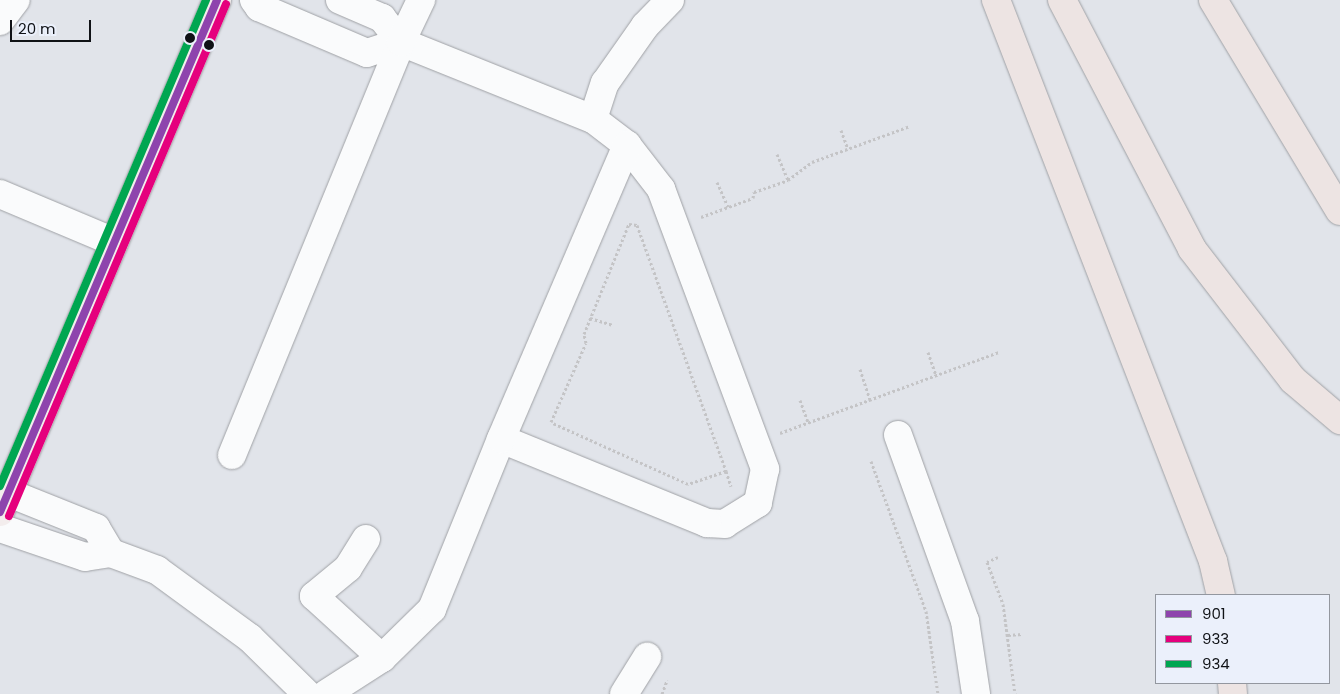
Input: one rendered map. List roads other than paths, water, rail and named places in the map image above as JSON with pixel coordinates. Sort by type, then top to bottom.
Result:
[{"type":"highway","points":[[996,0],[1212,561],[1221,594]]},
{"type":"highway","points":[[1062,0],[1192,249],[1293,380],[1340,420]]},
{"type":"highway","points":[[1213,0],[1340,211]]},
{"type":"main road","points":[[4,503],[217,0]]},
{"type":"street","points":[[0,21],[16,0]]},
{"type":"street","points":[[254,0],[259,7],[367,53],[401,42]]},
{"type":"street","points":[[340,0],[382,18],[401,42],[593,119],[627,145],[660,189],[765,469],[758,503],[725,524],[707,523],[501,439]]},
{"type":"street","points":[[232,455],[401,42],[421,0]]},
{"type":"street","points":[[593,119],[605,83],[646,26],[670,0]]},
{"type":"street","points":[[326,694],[382,658],[432,609],[501,439],[627,145]]},
{"type":"street","points":[[0,194],[114,242]]},
{"type":"street","points":[[898,435],[965,621],[976,694]]},
{"type":"street","points":[[4,503],[96,528],[111,552]]},
{"type":"street","points":[[0,528],[85,557],[111,552],[157,570],[250,638],[307,694]]},
{"type":"street","points":[[366,539],[348,568],[314,596],[382,658]]},
{"type":"street","points":[[624,694],[647,657]]}]
